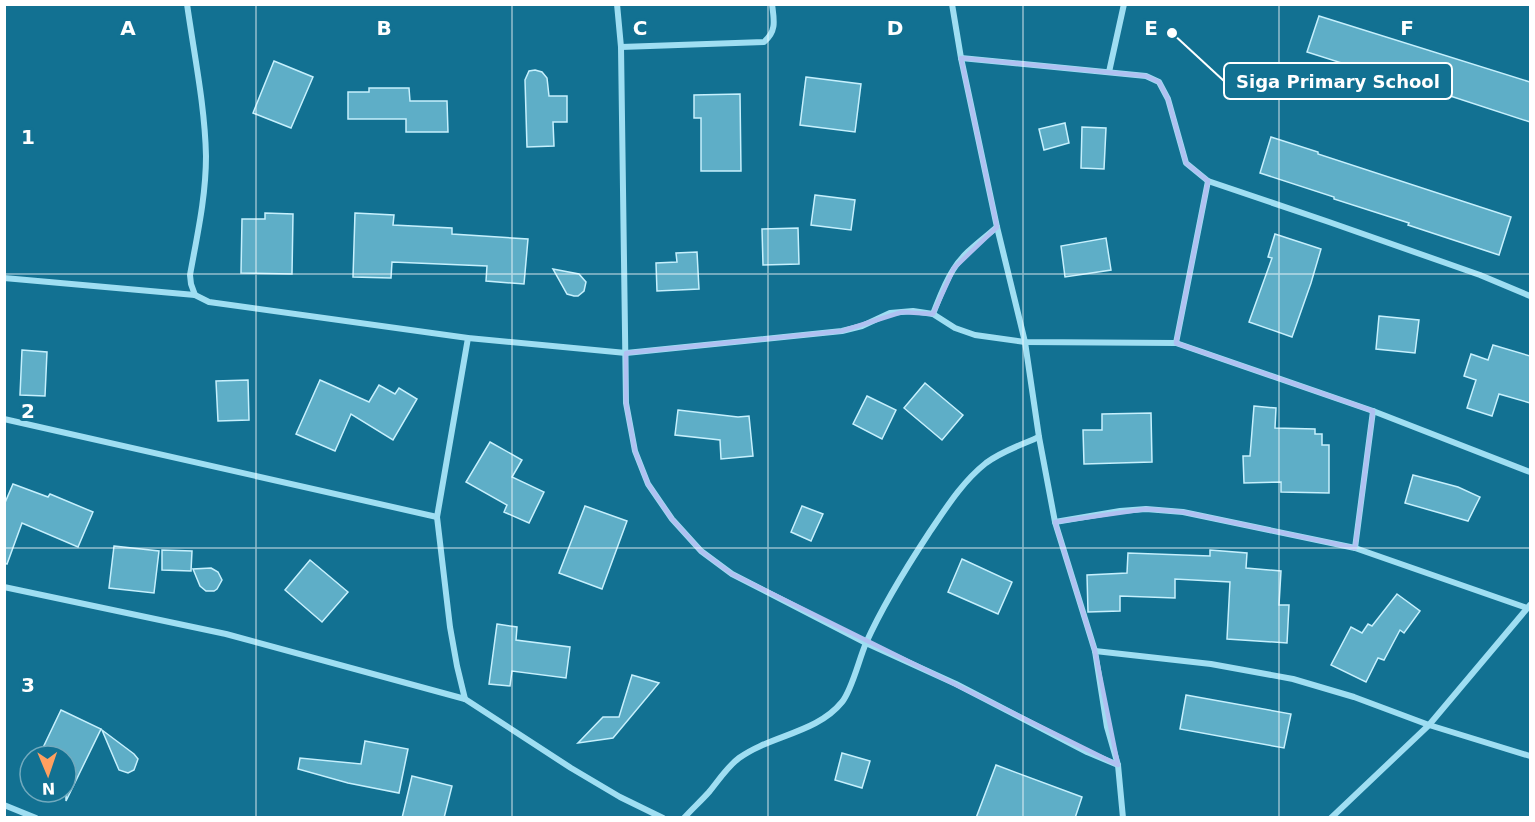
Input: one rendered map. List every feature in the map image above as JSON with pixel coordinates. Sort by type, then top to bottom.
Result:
[{"type":"street","points":[[187,4],[204,120],[206,156],[203,204],[190,275],[195,295]]},
{"type":"street","points":[[618,4],[621,46],[626,403],[635,451],[648,484],[672,519],[701,551],[732,574],[866,643],[956,684],[1087,752],[1118,765]]},
{"type":"street","points":[[621,46],[764,42],[773,32],[772,4]]},
{"type":"street","points":[[952,4],[961,58],[997,227],[1025,342],[1039,437],[1055,522],[1095,651],[1107,727],[1118,765],[1123,818]]},
{"type":"street","points":[[1108,72],[1124,4]]},
{"type":"street","points":[[961,58],[1146,76],[1159,82],[1168,99],[1186,163],[1208,181],[1480,275],[1530,296]]},
{"type":"street","points":[[1176,343],[1208,181]]},
{"type":"street","points":[[933,314],[954,268],[967,253],[997,227]]},
{"type":"street","points":[[4,278],[195,295],[209,302],[468,338],[626,353],[842,331],[862,326],[890,313],[913,311],[933,314],[955,328],[975,335],[1025,342],[1176,343],[1373,411],[1530,472]]},
{"type":"street","points":[[465,699],[450,627],[437,517],[468,338]]},
{"type":"street","points":[[1355,548],[1373,411]]},
{"type":"street","points":[[4,419],[437,517]]},
{"type":"street","points":[[684,818],[738,758],[754,748],[808,727],[834,712],[844,700],[866,643],[905,569],[952,499],[964,483],[989,461],[1001,453],[1039,437]]},
{"type":"street","points":[[1055,522],[1120,511],[1146,509],[1183,512],[1355,548],[1529,607],[1429,725],[1331,818]]},
{"type":"street","points":[[4,587],[226,634],[465,699],[571,768],[620,797],[663,818]]},
{"type":"street","points":[[1095,651],[1211,664],[1293,679],[1530,756]]},
{"type":"street","points":[[4,805],[36,818]]},
{"type":"highlighted area","points":[[961,58],[1146,76],[1159,82],[1168,99],[1186,163],[1208,181],[1176,343],[1373,411],[1355,548],[1183,512],[1146,509],[1055,522],[1095,651],[1118,765],[732,574],[701,551],[672,519],[648,484],[635,451],[626,403],[626,353],[842,331],[902,312],[933,314],[954,268],[997,227]]},
{"type":"building","points":[[1319,16],[1530,82],[1530,122],[1307,52]]},
{"type":"building","points":[[274,61],[313,77],[291,128],[253,113]]},
{"type":"building","points":[[529,71],[542,72],[547,78],[549,96],[567,96],[567,122],[553,122],[554,146],[527,147],[525,80]]},
{"type":"building","points":[[806,77],[861,84],[855,132],[800,125]]},
{"type":"building","points":[[369,88],[409,88],[410,101],[447,101],[448,132],[406,132],[406,119],[348,119],[348,92],[369,92]]},
{"type":"building","points":[[740,94],[741,171],[701,171],[701,118],[694,118],[694,95]]},
{"type":"building","points":[[1065,123],[1069,143],[1044,150],[1039,129]]},
{"type":"building","points":[[1082,127],[1106,128],[1104,169],[1081,168]]},
{"type":"building","points":[[1271,137],[1511,217],[1499,255],[1260,173]]},
{"type":"building","points":[[815,195],[855,200],[851,230],[811,225]]},
{"type":"building","points":[[265,213],[293,214],[292,274],[241,273],[242,219],[265,219]]},
{"type":"building","points":[[355,213],[394,215],[393,225],[452,228],[452,234],[528,239],[524,284],[486,281],[487,266],[392,262],[391,278],[353,277]]},
{"type":"building","points":[[798,228],[799,264],[763,265],[762,229]]},
{"type":"building","points":[[1275,234],[1321,249],[1292,337],[1249,322],[1272,258],[1268,257]]},
{"type":"building","points":[[1106,238],[1111,270],[1065,277],[1061,246]]},
{"type":"building","points":[[697,252],[699,289],[657,291],[656,263],[677,262],[676,253]]},
{"type":"building","points":[[553,269],[579,274],[586,282],[584,291],[578,296],[567,294]]},
{"type":"building","points":[[1379,316],[1419,320],[1415,353],[1376,349]]},
{"type":"building","points":[[1493,345],[1530,356],[1530,403],[1499,394],[1492,416],[1467,408],[1476,380],[1464,376],[1471,354],[1488,360]]},
{"type":"building","points":[[22,350],[47,352],[45,396],[20,395]]},
{"type":"building","points":[[248,380],[249,420],[218,421],[216,381]]},
{"type":"building","points":[[320,380],[369,402],[379,385],[395,394],[399,388],[417,399],[393,440],[351,414],[335,451],[296,434]]},
{"type":"building","points":[[925,383],[963,415],[942,440],[904,408]]},
{"type":"building","points":[[867,396],[896,410],[882,439],[853,424]]},
{"type":"building","points":[[1254,406],[1276,408],[1275,428],[1315,429],[1315,434],[1322,434],[1322,445],[1329,445],[1329,493],[1281,492],[1281,482],[1244,483],[1243,456],[1250,456]]},
{"type":"building","points":[[678,410],[738,417],[749,416],[753,456],[721,459],[720,440],[675,435]]},
{"type":"building","points":[[1151,413],[1152,462],[1084,464],[1083,430],[1102,430],[1102,414]]},
{"type":"building","points":[[490,442],[522,460],[512,477],[544,492],[529,523],[504,512],[507,505],[466,482]]},
{"type":"building","points":[[1413,475],[1458,487],[1480,497],[1468,521],[1405,503]]},
{"type":"building","points":[[13,484],[48,497],[50,494],[93,512],[78,547],[22,523],[7,564],[4,563],[4,505]]},
{"type":"building","points":[[585,506],[627,521],[602,589],[559,573]]},
{"type":"building","points":[[802,506],[823,514],[811,541],[791,532]]},
{"type":"building","points":[[114,546],[159,551],[154,593],[109,588]]},
{"type":"building","points":[[162,550],[192,551],[191,571],[162,570]]},
{"type":"building","points":[[1210,550],[1247,553],[1246,568],[1281,571],[1279,605],[1289,605],[1287,643],[1227,639],[1230,582],[1175,579],[1175,598],[1120,596],[1120,611],[1088,612],[1087,575],[1127,573],[1128,553],[1210,556]]},
{"type":"building","points":[[962,559],[1012,582],[998,614],[948,592]]},
{"type":"building","points":[[310,560],[348,592],[322,622],[285,590]]},
{"type":"building","points":[[211,568],[218,572],[222,580],[217,589],[206,591],[200,586],[193,569]]},
{"type":"building","points":[[1397,594],[1420,611],[1404,633],[1400,630],[1384,660],[1378,658],[1366,682],[1331,665],[1351,627],[1362,633],[1368,624],[1372,626]]},
{"type":"building","points":[[497,624],[517,627],[516,640],[570,647],[566,678],[512,671],[510,686],[489,684]]},
{"type":"building","points":[[632,675],[659,683],[613,738],[578,743],[603,717],[619,717]]},
{"type":"building","points":[[1186,695],[1291,714],[1284,748],[1180,729]]},
{"type":"building","points":[[61,710],[101,729],[78,776],[78,744],[45,744]]},
{"type":"building","points":[[102,730],[138,759],[134,770],[128,773],[119,770]]},
{"type":"building","points":[[365,741],[408,749],[399,793],[348,783],[298,769],[300,758],[361,764]]},
{"type":"building","points":[[842,753],[870,761],[862,788],[835,780]]},
{"type":"building","points":[[996,765],[1082,797],[1075,818],[976,818]]},
{"type":"building","points":[[412,776],[452,786],[444,818],[402,818]]},
{"type":"place","name":"Siga Primary School","points":[[1172,33]]}]
